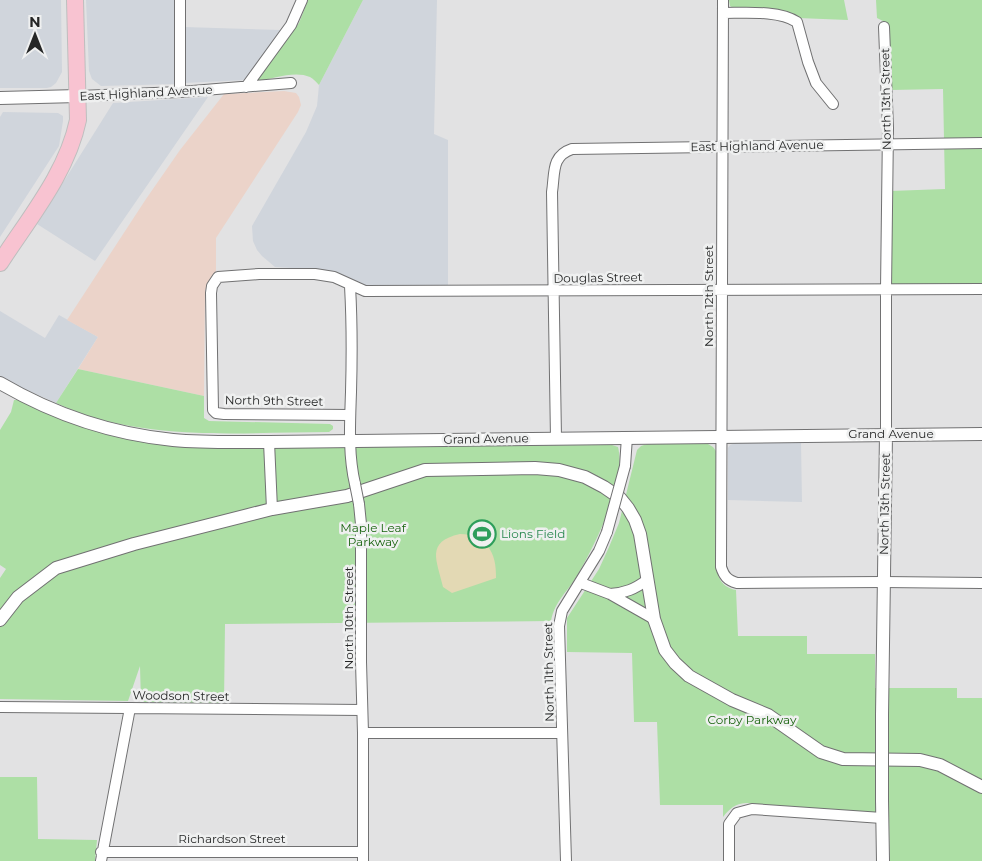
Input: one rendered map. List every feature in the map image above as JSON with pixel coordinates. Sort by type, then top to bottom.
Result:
[{"type":"main road","points":[[0,263],[54,181],[70,150],[78,120],[75,0]]},
{"type":"street","points":[[180,0],[180,92]]},
{"type":"street","points":[[246,87],[291,25],[302,0]]},
{"type":"street","name":"North 12th Street","points":[[723,0],[721,436],[721,566],[723,574],[728,580],[737,583],[883,582]]},
{"type":"street","points":[[723,13],[779,15],[791,18],[797,22],[816,84],[833,104]]},
{"type":"street","name":"North 13th Street","points":[[883,861],[882,715],[888,144],[884,27]]},
{"type":"street","name":"East Highland Avenue","points":[[0,98],[180,92],[291,83]]},
{"type":"street","name":"East Highland Avenue","points":[[554,291],[552,192],[558,157],[563,152],[572,149],[982,143]]},
{"type":"street","name":"Douglas Street","points":[[218,277],[259,274],[315,274],[334,277],[350,286],[365,291],[982,289]]},
{"type":"street","name":"North 9th Street","points":[[218,277],[212,286],[211,293],[213,410],[216,413],[224,414],[350,415]]},
{"type":"street","name":"North 10th Street","points":[[350,286],[351,463],[361,524],[363,856]]},
{"type":"street","points":[[554,291],[556,438]]},
{"type":"street","name":"Grand Avenue","points":[[0,383],[55,412],[97,425],[141,435],[175,440],[269,442],[982,434]]},
{"type":"street","name":"North 11th Street","points":[[566,861],[559,626],[562,611],[581,583],[599,551],[607,532],[625,466],[626,437]]},
{"type":"street","points":[[269,442],[272,509]]},
{"type":"street","points":[[0,620],[18,597],[56,568],[134,544],[272,509],[347,496],[415,472],[437,469],[535,468],[559,470],[585,477],[604,487],[620,498],[635,520],[640,534],[654,619],[665,650],[674,663],[689,676],[732,700],[768,715],[821,752],[843,759],[920,760],[940,765],[982,787]]},
{"type":"street","points":[[610,594],[625,593],[647,580]]},
{"type":"street","points":[[883,582],[982,583]]},
{"type":"street","points":[[581,583],[610,594],[654,619]]},
{"type":"street","name":"Woodson Street","points":[[0,707],[362,710]]},
{"type":"street","points":[[101,856],[130,708]]},
{"type":"street","points":[[363,734],[562,733]]},
{"type":"street","points":[[729,861],[730,824],[737,813],[752,809],[882,818]]},
{"type":"street","name":"Richardson Street","points":[[101,856],[363,856]]},
{"type":"shaded area","points":[[0,0],[61,0],[62,72],[56,83],[51,87],[0,88]]},
{"type":"shaded area","points":[[86,0],[176,0],[176,84],[101,86],[92,79],[89,71]]},
{"type":"shaded area","points":[[363,0],[437,0],[434,134],[448,140],[448,287],[363,287],[324,270],[275,267],[262,256],[253,241],[252,226],[306,132],[317,106],[319,85]]},
{"type":"shaded area","points":[[184,27],[282,30],[247,80],[184,83]]},
{"type":"shaded area","points":[[284,91],[296,93],[299,97],[301,105],[298,112],[216,238],[216,271],[205,291],[204,396],[78,369],[98,337],[67,320],[180,150],[224,94]]},
{"type":"shaded area","points":[[208,97],[95,261],[37,224],[113,103]]},
{"type":"shaded area","points":[[3,112],[58,113],[63,116],[63,121],[59,146],[0,237],[0,117]]},
{"type":"shaded area","points":[[0,311],[45,338],[59,315],[98,337],[56,403],[0,376]]},
{"type":"shaded area","points":[[801,442],[802,502],[728,500],[728,448],[730,445],[735,443]]},
{"type":"green space","points":[[308,0],[363,0],[319,85],[310,77],[298,74],[257,81],[299,23]]},
{"type":"green space","points":[[729,0],[844,0],[848,20],[798,18],[783,11],[735,9],[730,6]]},
{"type":"green space","points":[[876,0],[982,0],[982,286],[893,287],[889,283],[890,191],[945,189],[943,89],[891,90],[887,23],[877,18]]},
{"type":"green space","points":[[78,369],[204,396],[204,418],[209,421],[330,424],[333,426],[333,429],[329,432],[190,432],[156,430],[88,416],[56,403]]},
{"type":"green space","name":"Maple Leaf Parkway","points":[[14,400],[19,400],[39,410],[210,447],[612,445],[618,447],[620,461],[614,494],[593,547],[556,607],[551,621],[225,624],[224,703],[141,702],[140,666],[128,701],[0,699],[0,578],[6,569],[0,565],[0,430],[11,412]]},
{"type":"green space","name":"Corby Parkway","points":[[647,444],[708,444],[716,451],[716,565],[722,582],[727,587],[736,590],[738,636],[807,636],[807,654],[875,654],[875,688],[957,688],[957,698],[982,698],[982,861],[890,861],[889,815],[746,803],[733,807],[723,817],[723,805],[660,805],[657,722],[634,722],[632,653],[567,652],[567,618],[599,569],[619,523],[637,450]]},
{"type":"green space","points":[[0,777],[37,777],[38,839],[97,840],[95,861],[0,861]]},
{"type":"sand","points":[[460,534],[477,538],[488,547],[494,560],[496,578],[452,593],[443,587],[436,553],[442,542],[449,537]]},
{"type":"place","name":"Lions Field","points":[[482,534]]}]
